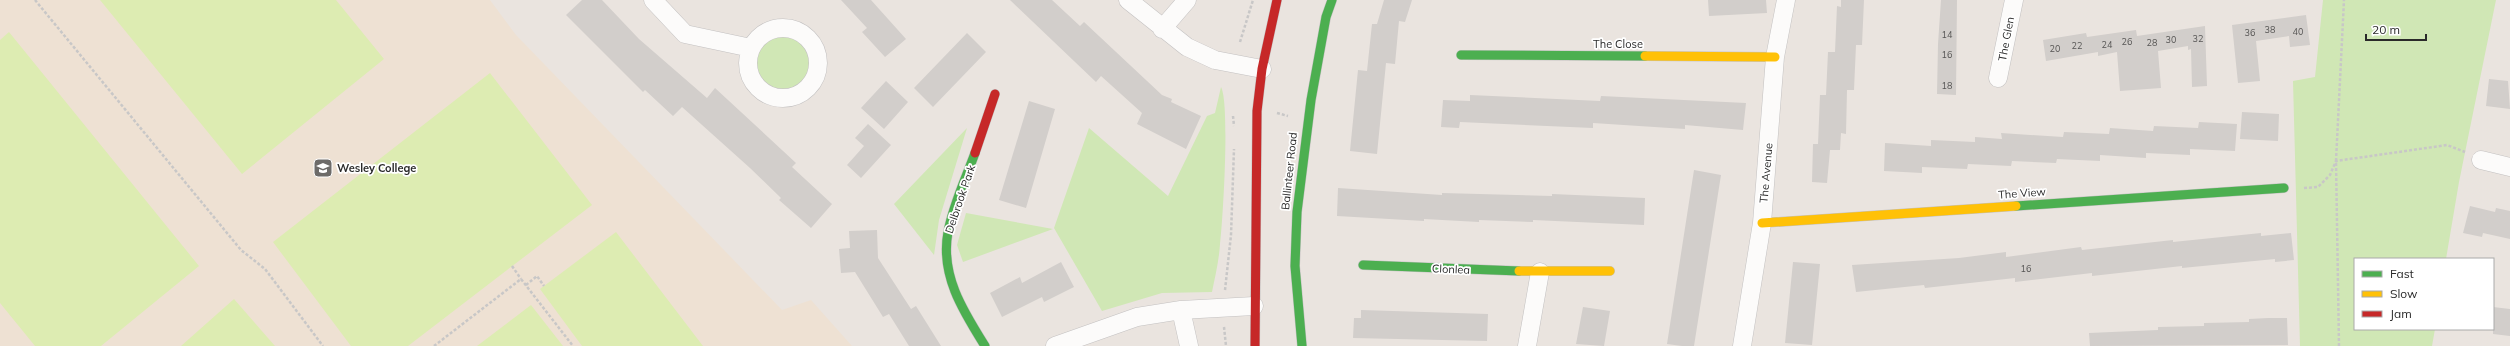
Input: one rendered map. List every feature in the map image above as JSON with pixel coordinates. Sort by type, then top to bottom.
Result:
[{"type":"street","points":[[652,0],[685,34],[751,48]]},
{"type":"street","points":[[1128,0],[1162,29],[1187,47],[1215,60],[1262,68]]},
{"type":"street","points":[[1162,29],[1186,0]]},
{"type":"street","points":[[1255,346],[1255,163],[1262,68],[1277,0]]},
{"type":"street","name":"Ballinteer Road","points":[[1302,346],[1295,241],[1299,182],[1305,130],[1326,17],[1332,0]]},
{"type":"street","name":"The Avenue","points":[[1742,346],[1762,223],[1775,57],[1786,0]]},
{"type":"street","name":"The Glen","points":[[1998,78],[2014,0]]},
{"type":"street","name":"The Close","points":[[1460,55],[1775,57]]},
{"type":"street","name":"Delbrook Park","points":[[985,346],[952,290],[946,263],[945,248],[948,231],[995,94]]},
{"type":"street","points":[[2481,160],[2510,167]]},
{"type":"street","name":"The View","points":[[1762,223],[2284,188]]},
{"type":"street","name":"Clonlea","points":[[1363,265],[1540,272],[1610,271]]},
{"type":"street","points":[[1527,346],[1540,272]]},
{"type":"street","points":[[1055,346],[1138,317],[1181,310],[1254,306]]},
{"type":"street","points":[[1181,310],[1189,346]]},
{"type":"path","points":[[35,0],[241,250],[265,269],[323,346]]},
{"type":"path","points":[[1240,42],[1253,0]]},
{"type":"path","points":[[2339,346],[2336,161],[2344,0]]},
{"type":"path","points":[[1233,116],[1234,128]]},
{"type":"path","points":[[1226,346],[1223,308],[1231,235],[1234,143]]},
{"type":"path","points":[[2336,161],[2447,145],[2481,160]]},
{"type":"path","points":[[2284,188],[2318,187],[2330,175],[2336,161]]},
{"type":"path","points":[[512,266],[573,346]]},
{"type":"path","points":[[526,285],[537,276],[544,286]]},
{"type":"path","points":[[434,346],[521,279]]},
{"type":"shaded area","name":"Wesley College","points":[[0,0],[490,0],[516,35],[782,310],[811,300],[852,346],[0,346]]},
{"type":"green space","points":[[100,0],[336,0],[384,59],[242,174]]},
{"type":"green space","points":[[2323,0],[2496,0],[2459,182],[2446,258],[2354,258],[2354,330],[2435,330],[2432,346],[2300,346],[2293,81],[2315,77]]},
{"type":"green space","points":[[9,32],[199,266],[101,346],[35,346],[0,303],[0,40]]},
{"type":"green space","points":[[776,36],[788,36],[798,40],[806,48],[810,58],[810,70],[806,80],[798,88],[788,92],[776,92],[766,88],[758,80],[754,70],[754,58],[758,48],[766,40]]},
{"type":"green space","points":[[490,73],[592,205],[408,346],[351,346],[273,242]]},
{"type":"green space","points":[[1221,87],[1224,97],[1225,115],[1223,212],[1217,269],[1212,292],[1162,293],[1102,311],[1054,228],[1089,128],[1168,196],[1207,116],[1215,113]]},
{"type":"green space","points":[[967,128],[939,220],[934,255],[894,204]]},
{"type":"green space","points":[[966,213],[1053,229],[963,262],[957,245]]},
{"type":"green space","points":[[616,232],[703,346],[582,346],[540,289]]},
{"type":"green space","points":[[234,299],[275,346],[181,346]]},
{"type":"green space","points":[[531,305],[563,346],[477,346]]},
{"type":"building","points":[[582,0],[602,0],[639,39],[707,98],[715,88],[796,163],[792,167],[832,204],[811,228],[779,200],[781,198],[750,168],[682,107],[673,116],[645,90],[643,92],[566,15]]},
{"type":"building","points":[[841,0],[871,0],[906,39],[885,57],[862,32],[867,28]]},
{"type":"building","points":[[1010,0],[1052,0],[1080,26],[1084,22],[1162,95],[1172,99],[1171,102],[1201,116],[1186,149],[1137,124],[1142,113],[1101,76],[1096,82]]},
{"type":"building","points":[[1384,0],[1412,0],[1405,22],[1399,21],[1395,64],[1386,63],[1377,154],[1350,151],[1358,70],[1367,71],[1372,24],[1377,24]]},
{"type":"building","points":[[1708,0],[1766,0],[1767,13],[1709,16]]},
{"type":"building","points":[[1841,0],[1864,0],[1862,45],[1856,45],[1854,90],[1847,90],[1846,134],[1841,133],[1840,150],[1830,150],[1827,183],[1812,182],[1813,144],[1818,144],[1820,95],[1826,95],[1828,52],[1835,52],[1837,6],[1841,7]]},
{"type":"building","points":[[1941,0],[1957,0],[1956,95],[1937,94]]},
{"type":"building","points":[[2306,15],[2310,45],[2290,47],[2289,36],[2256,41],[2260,81],[2238,83],[2232,25]]},
{"type":"building","points":[[2205,26],[2207,86],[2192,87],[2191,49],[2188,50],[2188,46],[2158,51],[2161,88],[2120,91],[2117,52],[2098,56],[2098,52],[2046,61],[2043,40],[2086,33],[2087,37],[2136,30],[2137,36]]},
{"type":"building","points":[[967,33],[986,52],[933,107],[914,88]]},
{"type":"building","points":[[2489,79],[2508,81],[2510,109],[2486,106]]},
{"type":"building","points":[[886,81],[908,102],[884,129],[861,108]]},
{"type":"building","points":[[1470,95],[1600,101],[1601,96],[1746,103],[1743,130],[1685,125],[1685,129],[1593,123],[1593,128],[1460,122],[1459,128],[1441,127],[1443,100],[1470,101]]},
{"type":"building","points":[[1029,101],[1055,109],[1026,208],[999,200]]},
{"type":"building","points":[[2242,112],[2279,114],[2278,141],[2240,139]]},
{"type":"building","points":[[2199,122],[2237,124],[2235,151],[2190,149],[2190,155],[2146,153],[2146,158],[2100,155],[2100,161],[2057,159],[2056,163],[2012,161],[2011,166],[1968,164],[1967,169],[1922,167],[1922,173],[1884,171],[1885,143],[1931,146],[1931,140],[1975,142],[1975,137],[2002,139],[2001,133],[2063,137],[2064,132],[2109,134],[2110,128],[2153,131],[2154,126],[2198,128]]},
{"type":"building","points":[[868,124],[891,145],[861,178],[847,165],[864,146],[855,138]]},
{"type":"building","points":[[1694,170],[1721,175],[1694,346],[1682,346],[1667,344]]},
{"type":"building","points":[[1338,188],[1442,195],[1442,193],[1552,196],[1552,194],[1645,198],[1644,225],[1533,220],[1533,222],[1479,220],[1479,222],[1424,219],[1424,221],[1337,216]]},
{"type":"building","points":[[2470,206],[2495,212],[2496,208],[2510,211],[2510,239],[2483,233],[2482,237],[2463,233]]},
{"type":"building","points":[[877,230],[878,258],[911,309],[916,306],[941,346],[909,346],[889,314],[883,317],[855,272],[841,273],[839,249],[850,248],[849,231]]},
{"type":"building","points":[[2261,233],[2261,236],[2291,233],[2294,260],[2275,262],[2275,259],[2182,268],[2182,266],[2092,276],[2092,273],[2015,282],[2015,278],[1925,288],[1924,285],[1856,292],[1852,265],[1959,258],[2006,252],[2006,257],[2081,247],[2082,250],[2173,240],[2173,242]]},
{"type":"building","points":[[1061,262],[1074,287],[1044,302],[1042,297],[1002,317],[990,293],[1020,277],[1022,283]]},
{"type":"building","points":[[1793,262],[1820,264],[1812,345],[1785,343]]},
{"type":"building","points":[[1583,307],[1610,311],[1604,346],[1576,344]]},
{"type":"building","points":[[2494,307],[2510,309],[2510,336],[2493,334]]},
{"type":"building","points":[[1361,310],[1488,314],[1487,341],[1353,338],[1354,318],[1361,318]]},
{"type":"building","points":[[2287,318],[2288,345],[2090,346],[2089,333],[2158,330],[2158,327],[2204,326],[2204,323],[2249,322],[2249,319]]},
{"type":"traffic: fast","points":[[1302,346],[1295,266],[1297,212],[1311,100],[1326,17],[1332,0]]},
{"type":"traffic: fast","points":[[1461,55],[1645,56]]},
{"type":"traffic: fast","points":[[975,153],[953,212],[946,248],[950,278],[955,292],[985,346]]},
{"type":"traffic: fast","points":[[2016,206],[2284,188]]},
{"type":"traffic: fast","points":[[1363,265],[1519,271]]},
{"type":"traffic: slow","points":[[1645,56],[1775,57]]},
{"type":"traffic: slow","points":[[1762,223],[2016,206]]},
{"type":"traffic: slow","points":[[1519,271],[1610,271]]},
{"type":"traffic: jam","points":[[1255,346],[1257,111],[1262,69],[1277,0]]},
{"type":"traffic: jam","points":[[975,153],[995,94]]},
{"type":"place","name":"Wesley College","points":[[323,168]]}]
